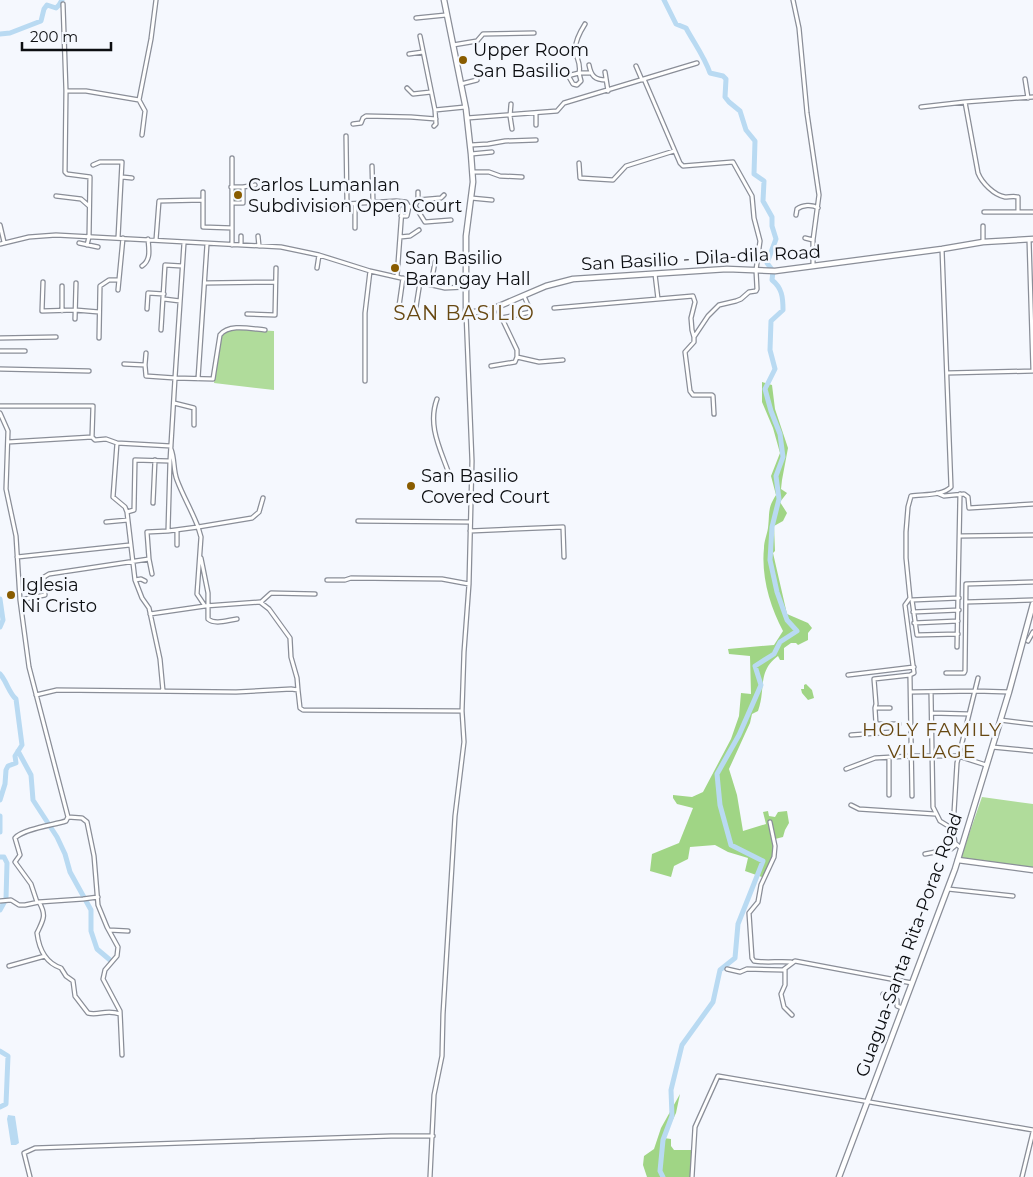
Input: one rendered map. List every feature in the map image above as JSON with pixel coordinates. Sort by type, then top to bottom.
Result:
[{"type":"street","points":[[142,135],[145,111],[138,100],[151,39],[156,0]]},
{"type":"street","points":[[430,1177],[434,1095],[442,1056],[455,825],[464,742],[462,711],[469,584],[471,474],[465,287],[466,236],[472,172],[471,145],[444,0]]},
{"type":"street","points":[[793,0],[799,28],[807,113],[819,195],[813,240],[812,266]]},
{"type":"street","points":[[63,4],[66,91],[65,172],[67,174],[90,177],[89,238],[87,246]]},
{"type":"street","points":[[416,18],[446,15]]},
{"type":"street","points":[[585,24],[578,35],[576,52],[579,60],[579,74],[591,73]]},
{"type":"street","points":[[452,46],[477,41],[483,34],[534,34]]},
{"type":"street","points":[[420,36],[435,110],[436,124],[434,126]]},
{"type":"street","points":[[409,54],[423,52]]},
{"type":"street","points":[[467,118],[557,111],[564,103],[697,63]]},
{"type":"street","points":[[589,65],[591,73],[596,79],[606,80]]},
{"type":"street","points":[[636,66],[677,160],[683,166],[733,162],[752,196],[754,218],[758,229],[760,246],[756,291],[749,292],[736,301],[719,305],[708,316],[694,337]]},
{"type":"street","points":[[605,72],[608,91]]},
{"type":"street","points":[[1025,79],[1028,98]]},
{"type":"street","points":[[460,84],[476,80]]},
{"type":"street","points":[[407,88],[413,94],[430,92]]},
{"type":"street","points":[[66,91],[86,91],[138,100]]},
{"type":"street","points":[[921,107],[1033,97]]},
{"type":"street","points":[[965,102],[978,173],[981,179],[1004,197],[1018,197],[1018,212]]},
{"type":"street","points":[[511,104],[512,129]]},
{"type":"street","points":[[435,110],[465,106]]},
{"type":"street","points":[[536,114],[536,125]]},
{"type":"street","points":[[354,124],[361,124],[366,116],[411,116],[436,119]]},
{"type":"street","points":[[346,136],[346,204]]},
{"type":"street","points":[[471,145],[536,140]]},
{"type":"street","points":[[579,163],[580,178],[608,180],[616,178],[626,166],[674,151]]},
{"type":"street","points":[[471,154],[492,152]]},
{"type":"street","points":[[232,158],[232,245]]},
{"type":"street","points":[[93,165],[100,162],[124,162],[118,238]]},
{"type":"street","points":[[372,166],[373,202]]},
{"type":"street","points":[[472,172],[522,177]]},
{"type":"street","points":[[122,177],[132,178]]},
{"type":"street","points":[[231,187],[255,185]]},
{"type":"street","points":[[232,203],[243,203],[243,187]]},
{"type":"street","points":[[203,192],[203,227],[232,228]]},
{"type":"street","points":[[415,206],[418,200],[418,192]]},
{"type":"street","points":[[418,200],[441,198],[444,195]]},
{"type":"street","points":[[56,196],[80,198],[89,206]]},
{"type":"street","points":[[470,198],[492,200]]},
{"type":"street","points":[[156,240],[159,201],[203,200]]},
{"type":"street","points":[[296,207],[403,201],[410,206],[415,206]]},
{"type":"street","points":[[355,204],[355,228]]},
{"type":"street","points":[[796,215],[797,210],[801,207],[811,205],[818,208]]},
{"type":"street","points":[[401,216],[407,216],[410,206]]},
{"type":"street","points":[[415,206],[425,222],[451,220]]},
{"type":"street","points":[[397,277],[402,209]]},
{"type":"street","points":[[984,212],[1033,212]]},
{"type":"street","points":[[0,225],[2,243],[45,236],[118,238],[123,240],[156,240],[287,248],[397,277],[450,288],[465,287]]},
{"type":"street","points":[[983,226],[983,242]]},
{"type":"street","points":[[400,237],[412,236],[419,230]]},
{"type":"street","points":[[241,236],[241,245]]},
{"type":"street","points":[[258,236],[259,246]]},
{"type":"street","points":[[804,238],[813,240]]},
{"type":"street","points":[[947,373],[1033,371],[1031,239]]},
{"type":"street","name":"San Basilio - Dila-dila Road","points":[[466,314],[496,308],[561,281],[726,269],[775,271],[983,242],[1031,239]]},
{"type":"street","points":[[118,290],[123,240]]},
{"type":"street","points":[[142,266],[149,258],[148,240]]},
{"type":"street","points":[[79,243],[98,247]]},
{"type":"street","points":[[168,531],[172,462],[171,447],[184,243]]},
{"type":"street","points":[[198,379],[207,244]]},
{"type":"street","points":[[899,724],[876,724],[874,679],[914,674],[905,606],[910,598],[906,558],[908,507],[911,496],[937,493],[951,487],[942,249]]},
{"type":"street","points":[[317,268],[319,256]]},
{"type":"street","points":[[431,284],[435,262]]},
{"type":"street","points":[[161,330],[166,265],[182,266]]},
{"type":"street","points":[[247,314],[275,315],[276,268]]},
{"type":"street","points":[[365,381],[365,313],[370,271]]},
{"type":"street","points":[[655,274],[658,299]]},
{"type":"street","points":[[400,306],[403,278]]},
{"type":"street","points":[[99,338],[101,284],[109,280],[119,280]]},
{"type":"street","points":[[44,282],[42,311],[75,310],[99,312]]},
{"type":"street","points":[[205,283],[275,282]]},
{"type":"street","points":[[416,307],[420,282]]},
{"type":"street","points":[[75,319],[76,283]]},
{"type":"street","points":[[62,286],[62,311]]},
{"type":"street","points":[[147,309],[148,293],[164,294]]},
{"type":"street","points":[[501,318],[531,312],[524,296]]},
{"type":"street","points":[[554,308],[693,296],[695,302],[691,324],[694,342],[685,352],[690,391],[693,395],[714,396],[714,414]]},
{"type":"street","points":[[164,300],[180,301]]},
{"type":"street","points":[[491,366],[515,362],[517,357],[517,350],[496,308]]},
{"type":"street","points":[[146,353],[146,376],[211,380],[214,378],[220,335],[224,330],[236,328],[265,330]]},
{"type":"street","points":[[0,338],[56,337]]},
{"type":"street","points":[[0,351],[26,351]]},
{"type":"street","points":[[517,357],[538,362],[563,360]]},
{"type":"street","points":[[124,364],[145,366]]},
{"type":"street","points":[[0,369],[89,370]]},
{"type":"street","points":[[437,399],[434,408],[434,421],[437,444],[449,474]]},
{"type":"street","points":[[174,404],[194,408],[194,425]]},
{"type":"street","points":[[0,406],[93,406],[92,437]]},
{"type":"street","points":[[0,413],[7,428],[6,487],[16,536],[20,600],[29,667],[68,817]]},
{"type":"street","points":[[8,442],[92,437],[95,440],[106,439],[117,443],[171,447]]},
{"type":"street","points":[[117,443],[114,497],[127,512],[134,580],[149,608],[161,666],[163,691]]},
{"type":"street","points":[[127,512],[134,510],[134,460],[172,462]]},
{"type":"street","points":[[153,503],[155,460]]},
{"type":"street","points":[[172,462],[177,480],[201,537],[197,594],[206,606]]},
{"type":"street","points":[[947,490],[949,495]]},
{"type":"street","points":[[937,493],[944,496],[964,494],[968,497],[968,508],[1033,504]]},
{"type":"street","points":[[957,647],[960,494]]},
{"type":"street","points":[[152,574],[147,532],[177,530],[252,518],[259,512],[263,498]]},
{"type":"street","points":[[106,522],[128,520]]},
{"type":"street","points":[[358,521],[470,522]]},
{"type":"street","points":[[470,531],[563,527],[564,557]]},
{"type":"street","points":[[177,530],[177,545]]},
{"type":"street","points":[[960,536],[1033,535]]},
{"type":"street","points":[[17,557],[130,545]]},
{"type":"street","points":[[200,552],[208,593],[206,606],[208,619],[212,622],[237,619]]},
{"type":"street","points":[[20,600],[45,595],[44,577],[49,574],[149,559]]},
{"type":"street","points":[[327,580],[351,578],[442,579],[469,584]]},
{"type":"street","points":[[134,580],[141,579],[145,582]]},
{"type":"street","points":[[946,673],[964,673],[965,671],[966,584],[1033,582]]},
{"type":"street","points":[[150,614],[206,606],[260,602],[271,593],[316,594]]},
{"type":"street","points":[[958,634],[918,635],[914,623],[913,599],[959,598]]},
{"type":"street","points":[[966,602],[1033,600]]},
{"type":"street","points":[[260,602],[269,609],[290,638],[291,657],[298,678],[300,708],[303,710],[462,711]]},
{"type":"street","name":"Guagua-Santa Rita-Porac Road","points":[[839,1177],[958,860],[1009,692],[1033,604]]},
{"type":"street","points":[[913,612],[959,610]]},
{"type":"street","points":[[914,623],[958,621]]},
{"type":"street","points":[[1028,641],[1033,632]]},
{"type":"street","points":[[848,675],[914,667]]},
{"type":"street","points":[[910,675],[912,796]]},
{"type":"street","points":[[961,848],[956,845],[953,829],[958,756],[978,678]]},
{"type":"street","points":[[36,695],[57,690],[236,692],[298,690]]},
{"type":"street","points":[[911,692],[976,690],[1009,692]]},
{"type":"street","points":[[931,692],[933,803],[936,814],[942,823],[953,829]]},
{"type":"street","points":[[875,708],[890,708]]},
{"type":"street","points":[[932,713],[970,714]]},
{"type":"street","points":[[999,720],[1033,724]]},
{"type":"street","points":[[851,735],[893,732],[893,724]]},
{"type":"street","points":[[992,747],[1033,751]]},
{"type":"street","points":[[846,769],[870,759],[911,756],[958,756],[986,765]]},
{"type":"street","points":[[889,758],[889,795]]},
{"type":"street","points":[[851,805],[859,809],[936,814]]},
{"type":"street","points":[[68,817],[82,818],[87,822],[94,856],[98,905],[119,951],[104,970],[103,979],[119,1006],[122,1055]]},
{"type":"street","points":[[68,817],[66,821],[19,834],[15,838],[20,856],[16,862],[31,884],[44,913],[42,925],[37,933],[44,956],[52,965],[61,968],[66,976],[73,981],[75,996],[88,1013],[108,1011],[120,1014]]},
{"type":"street","points":[[770,822],[775,846],[774,857],[760,885],[758,902],[749,913],[752,958],[754,961],[797,961],[912,983]]},
{"type":"street","points":[[925,854],[948,850],[956,845]]},
{"type":"street","points":[[958,860],[1033,870]]},
{"type":"street","points":[[948,889],[1013,896]]},
{"type":"street","points":[[0,901],[11,900],[19,905],[98,897]]},
{"type":"street","points":[[109,930],[128,931]]},
{"type":"street","points":[[9,966],[44,956]]},
{"type":"street","points":[[727,969],[740,972],[747,969],[774,971],[785,969],[792,962]]},
{"type":"street","points":[[785,969],[785,985],[781,994],[784,1007],[792,1015]]},
{"type":"street","points":[[883,994],[898,1000],[897,1006],[902,1008]]},
{"type":"street","points":[[692,1177],[695,1127],[718,1076],[1033,1131],[1022,1177]]},
{"type":"street","points":[[30,1177],[24,1153],[34,1148],[433,1136]]},
{"type":"green space","name":"Carlos Lumanlan Subdivision Open Court","points":[[233,188],[242,188],[242,202],[233,202]]},
{"type":"green space","points":[[235,329],[274,331],[274,390],[214,383],[221,335],[223,332]]},
{"type":"green space","points":[[762,382],[772,385],[775,409],[788,448],[781,489],[787,493],[780,502],[787,513],[783,521],[774,526],[775,551],[773,553],[787,614],[808,623],[812,628],[808,633],[808,640],[798,645],[791,643],[784,648],[784,660],[780,660],[778,656],[767,668],[758,711],[752,714],[750,723],[729,769],[737,795],[743,831],[766,824],[763,812],[768,811],[769,816],[775,817],[778,812],[787,811],[789,823],[783,837],[775,839],[775,860],[765,878],[745,871],[748,858],[728,852],[715,845],[690,847],[688,859],[674,866],[671,877],[650,871],[652,854],[679,843],[693,808],[677,804],[673,795],[692,797],[703,792],[731,739],[739,716],[741,693],[751,694],[750,656],[729,654],[728,649],[774,645],[783,631],[770,602],[763,559],[769,511],[776,495],[771,476],[780,453],[773,428],[762,402]]},
{"type":"green space","points":[[806,684],[812,690],[814,698],[808,700],[801,689],[804,689]]},
{"type":"green space","points":[[982,797],[1033,804],[1033,868],[960,860]]},
{"type":"green space","points":[[680,1094],[676,1113],[664,1138],[671,1139],[671,1146],[674,1150],[691,1150],[691,1177],[647,1177],[643,1165],[644,1156],[654,1149],[661,1128]]},
{"type":"water","points":[[8,1115],[15,1116],[19,1143],[16,1145],[11,1145]]},
{"type":"waterway","points":[[0,34],[10,33],[41,21],[47,5],[56,8],[62,0]]},
{"type":"waterway","points":[[663,1177],[660,1171],[663,1140],[672,1116],[671,1090],[682,1045],[713,1002],[720,970],[735,958],[738,924],[763,861],[731,845],[720,805],[717,774],[739,735],[761,685],[755,666],[774,654],[780,642],[797,631],[787,620],[777,592],[770,560],[772,527],[779,499],[776,476],[783,457],[780,434],[765,389],[775,369],[770,350],[771,321],[783,310],[781,293],[778,286],[772,280],[773,271],[767,263],[776,239],[772,226],[772,217],[763,201],[764,181],[754,174],[755,141],[746,130],[740,111],[725,97],[726,79],[723,76],[710,73],[686,28],[676,24],[664,0]]},
{"type":"waterway","points":[[0,599],[3,620],[0,627]]},
{"type":"waterway","points":[[0,674],[16,699],[22,745],[15,756],[16,763],[8,766],[6,770],[5,784],[0,800]]},
{"type":"waterway","points":[[18,751],[31,775],[33,800],[57,837],[65,854],[70,872],[91,910],[91,931],[97,949],[110,960]]},
{"type":"waterway","points":[[0,816],[0,832]]},
{"type":"waterway","points":[[0,857],[4,857],[7,863],[6,899],[0,910]]},
{"type":"waterway","points":[[0,1051],[8,1056],[6,1104],[0,1107]]},
{"type":"place","name":"Upper Room San Basilio","points":[[463,60]]},
{"type":"place","name":"Carlos Lumanlan Subdivision Open Court","points":[[238,195]]},
{"type":"place","name":"San Basilio Barangay Hall","points":[[395,268]]},
{"type":"place","name":"San Basilio Covered Court","points":[[411,486]]},
{"type":"place","name":"Iglesia Ni Cristo","points":[[11,595]]},
{"type":"district","name":"SAN BASILIO","points":[[464,313]]},
{"type":"district","name":"HOLY FAMILY VILLAGE","points":[[932,740]]}]
